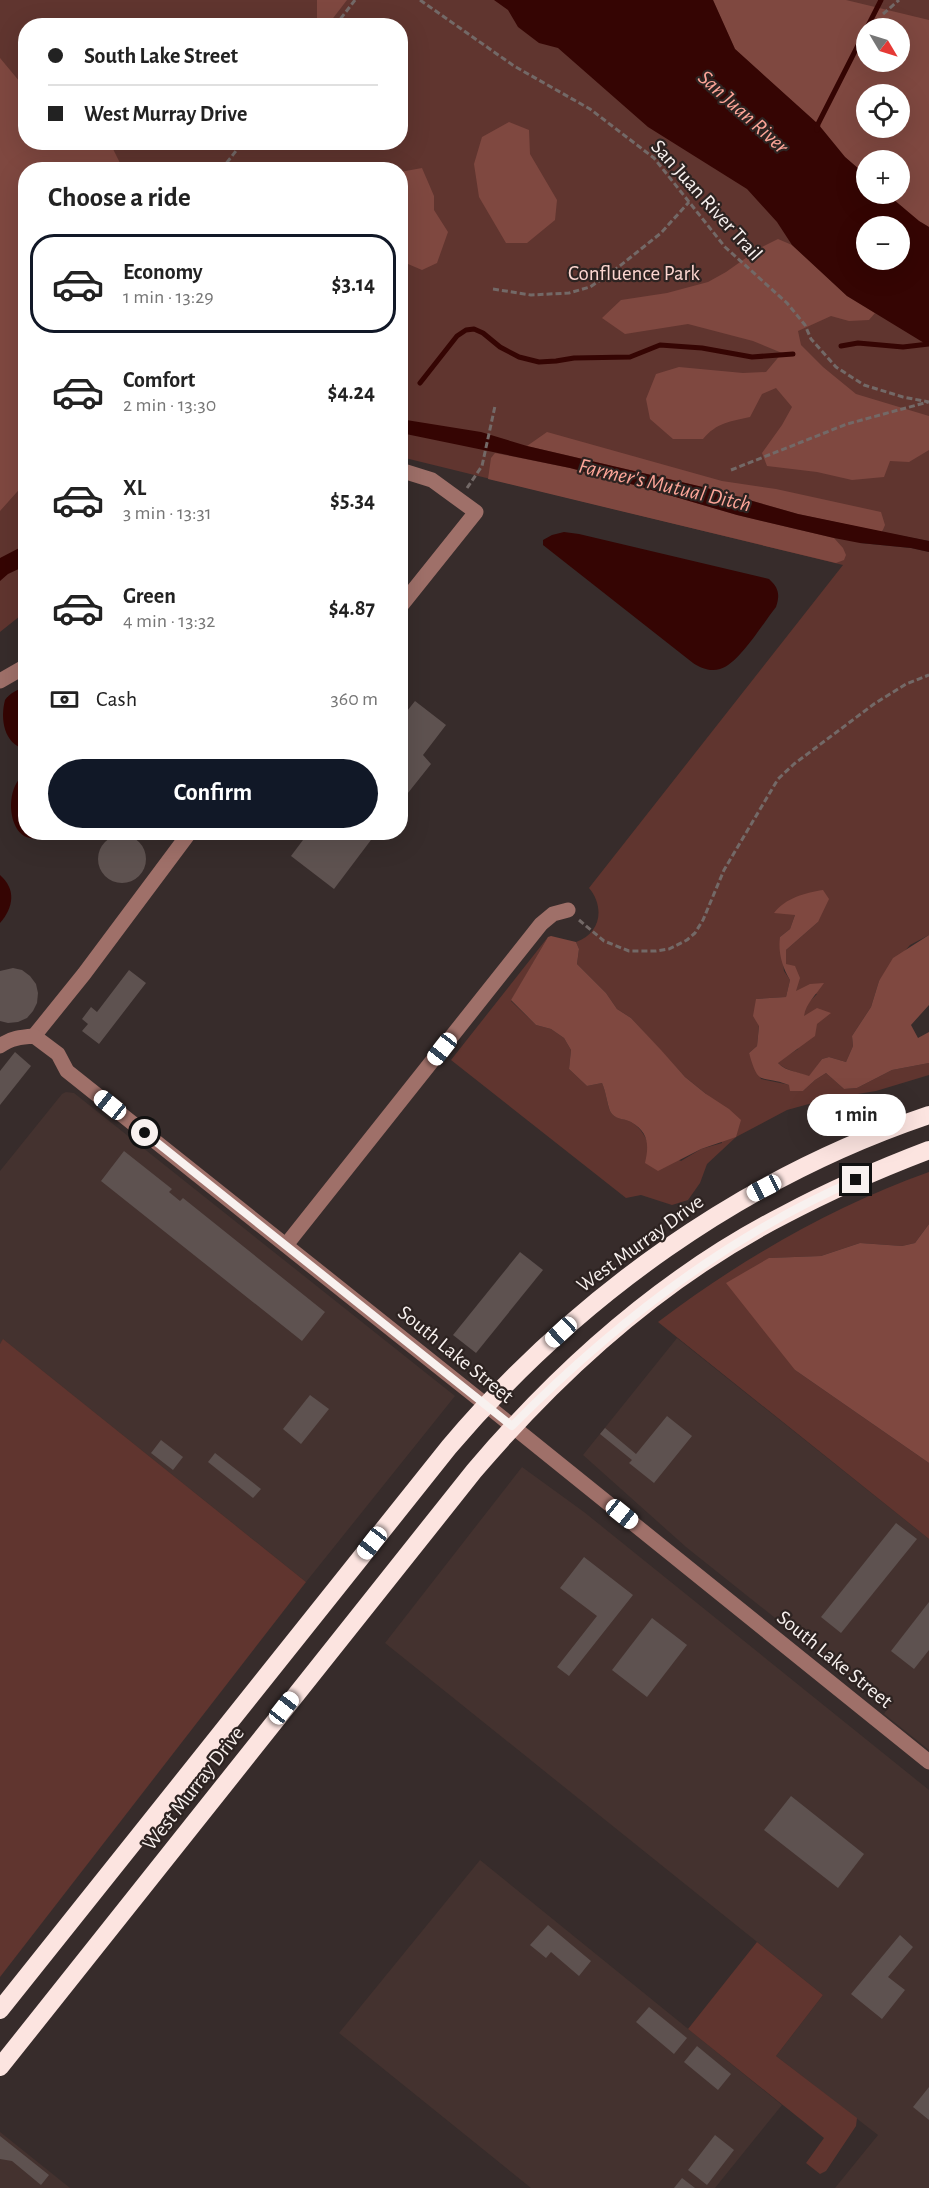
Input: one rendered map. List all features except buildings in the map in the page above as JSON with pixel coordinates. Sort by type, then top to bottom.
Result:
[{"type":"highway","name":"West Murray Drive","points":[[0,2010],[448,1447],[485,1404],[578,1316],[676,1241],[745,1198],[804,1167],[887,1129],[929,1115]]},
{"type":"highway","name":"West Murray Drive","points":[[0,2067],[346,1630],[512,1426],[552,1385],[605,1338],[676,1283],[726,1249],[782,1216],[838,1188],[929,1150]]},
{"type":"street","points":[[408,472],[432,480],[476,512],[408,597]]},
{"type":"street","points":[[0,681],[18,671]]},
{"type":"street","points":[[0,1046],[4,1042],[19,1037],[34,1036],[84,974],[184,840]]},
{"type":"street","points":[[286,1245],[541,924],[553,914],[568,910]]},
{"type":"street","name":"South Lake Street","points":[[34,1036],[58,1054],[67,1071],[929,1762]]},
{"type":"path","points":[[341,18],[355,0]]},
{"type":"path","name":"San Juan River Trail","points":[[420,0],[514,66],[590,109],[654,158],[725,247],[788,303],[805,325],[811,339],[836,367],[864,385],[929,402]]},
{"type":"path","points":[[883,14],[899,0]]},
{"type":"path","points":[[227,162],[237,150]]},
{"type":"path","points":[[493,289],[531,295],[569,293],[590,287],[661,233],[689,201]]},
{"type":"path","points":[[731,470],[847,424],[929,402]]},
{"type":"path","points":[[459,499],[480,472],[495,406]]},
{"type":"path","points":[[568,910],[604,941],[629,951],[656,951],[687,940],[695,933],[703,920],[724,870],[778,779],[794,764],[874,704],[906,684],[929,675]]},
{"type":"shaded area","points":[[317,0],[347,0],[333,18],[317,18]]},
{"type":"shaded area","points":[[713,0],[846,0],[929,20],[929,227],[899,204],[910,204],[910,150],[856,150],[856,166],[845,157],[818,124],[735,49]]},
{"type":"shaded area","points":[[0,58],[18,80],[18,150],[114,150],[120,162],[18,162],[18,491],[0,511]]},
{"type":"shaded area","points":[[509,122],[529,130],[530,154],[557,200],[555,220],[527,243],[506,243],[479,197],[474,164],[482,137]]},
{"type":"shaded area","points":[[422,168],[434,196],[434,210],[448,232],[437,263],[422,270],[408,264],[408,171]]},
{"type":"shaded area","points":[[778,239],[792,245],[847,296],[875,313],[869,320],[849,321],[831,316],[798,331],[801,345],[856,394],[929,416],[929,450],[909,462],[890,461],[884,477],[852,480],[817,472],[767,466],[762,453],[792,407],[776,388],[762,394],[750,417],[719,426],[703,439],[673,439],[650,419],[646,399],[656,374],[679,367],[743,373],[766,372],[782,353],[753,341],[688,324],[625,334],[602,318],[621,300],[667,293],[708,282]]},
{"type":"shaded area","points":[[547,432],[722,481],[776,489],[881,512],[885,525],[882,532],[798,514],[707,488],[527,446]]},
{"type":"shaded area","points":[[495,453],[570,468],[737,515],[834,538],[846,555],[844,560],[836,563],[488,479],[491,458]]},
{"type":"shaded area","points":[[823,890],[829,899],[818,922],[786,950],[786,964],[795,966],[800,978],[796,991],[810,984],[824,983],[809,1003],[804,1016],[817,1008],[831,1013],[817,1024],[815,1036],[778,1063],[789,1070],[809,1076],[822,1059],[829,1057],[846,1062],[853,1046],[852,1036],[871,1007],[879,981],[893,958],[929,935],[929,1005],[911,1025],[918,1038],[929,1032],[929,1063],[892,1070],[857,1088],[844,1089],[826,1073],[803,1091],[790,1091],[789,1085],[762,1078],[755,1071],[749,1053],[757,1046],[759,1026],[753,1016],[756,999],[786,997],[790,980],[781,959],[780,937],[790,929],[795,915],[774,913],[796,897]]},
{"type":"shaded area","points":[[548,937],[576,942],[579,949],[577,964],[606,993],[617,1009],[631,1018],[685,1077],[741,1120],[736,1137],[701,1149],[658,1171],[645,1163],[647,1145],[641,1130],[631,1122],[612,1114],[602,1083],[587,1086],[569,1069],[571,1050],[564,1038],[551,1029],[536,1025],[511,1000]]},
{"type":"shaded area","points":[[66,1092],[74,1093],[455,1396],[306,1582],[4,1340],[0,1344],[0,1171]]},
{"type":"shaded area","points":[[929,1224],[929,1463],[795,1370],[726,1283],[769,1258],[821,1256],[860,1243],[902,1246],[915,1243]]},
{"type":"shaded area","points":[[677,1338],[929,1539],[929,1750],[884,1714],[888,1708],[686,1547],[583,1455]]},
{"type":"shaded area","points":[[522,1467],[584,1512],[929,1790],[929,2188],[835,2188],[878,2135],[776,2056],[823,1995],[385,1643]]},
{"type":"shaded area","points":[[480,1860],[782,2105],[715,2188],[531,2188],[339,2033]]},
{"type":"shaded area","points":[[0,2132],[70,2188],[0,2188]]},
{"type":"green space","name":"Confluence Park","points":[[0,0],[929,0],[929,541],[882,532],[883,530],[873,527],[860,543],[929,552],[929,935],[910,945],[879,981],[871,1007],[852,1036],[853,1046],[846,1062],[829,1057],[822,1059],[809,1077],[788,1070],[777,1062],[798,1049],[805,1006],[817,994],[795,991],[786,964],[786,950],[818,922],[795,915],[790,929],[780,937],[784,971],[790,980],[786,997],[756,999],[759,1025],[757,1046],[749,1053],[761,1079],[790,1085],[790,1090],[803,1091],[826,1073],[844,1089],[857,1088],[892,1070],[929,1063],[929,1075],[876,1091],[827,1099],[787,1110],[736,1137],[707,1164],[700,1183],[688,1200],[672,1205],[641,1195],[626,1198],[451,1060],[548,937],[511,1001],[536,1025],[551,1029],[564,1038],[571,1050],[569,1069],[587,1086],[602,1083],[612,1114],[637,1126],[649,1145],[681,1161],[701,1149],[722,1143],[706,1094],[685,1077],[631,1018],[617,1009],[606,993],[577,964],[579,949],[576,942],[591,932],[598,919],[597,903],[589,888],[843,565],[408,459],[408,162],[18,162],[18,618],[0,632]]},
{"type":"green space","points":[[929,1172],[929,1224],[915,1243],[902,1246],[860,1243],[821,1256],[770,1258],[795,1370],[929,1463],[929,1539],[658,1322],[721,1277],[822,1218]]},
{"type":"green space","points":[[3,1339],[306,1582],[0,1977],[0,1344]]},
{"type":"green space","points":[[757,1942],[823,1995],[776,2056],[857,2118],[856,2126],[826,2171],[820,2174],[806,2163],[824,2138],[688,2029]]},
{"type":"water","name":"San Juan River","points":[[494,0],[713,0],[735,49],[818,124],[845,157],[856,166],[856,204],[899,204],[929,227],[929,346],[847,296],[792,245],[777,222],[747,189],[648,127],[558,48],[539,43],[518,27],[508,10]]},
{"type":"water","name":"Farmer's Mutual Ditch","points":[[408,420],[481,432],[527,446],[707,488],[798,514],[929,541],[929,552],[834,538],[737,515],[570,468],[408,434]]},
{"type":"water","points":[[564,532],[769,579],[778,592],[776,607],[750,642],[727,666],[713,670],[702,668],[543,545],[543,540]]},
{"type":"water","points":[[18,549],[18,569],[0,581],[0,558]]},
{"type":"water","points":[[18,690],[18,746],[12,742],[5,730],[3,715],[5,700]]},
{"type":"water","points":[[18,781],[18,830],[11,806]]},
{"type":"water","points":[[0,875],[9,886],[11,898],[8,911],[0,923]]},
{"type":"waterway","points":[[817,130],[881,0]]},
{"type":"waterway","points":[[420,383],[457,336],[466,330],[474,329],[519,357],[539,362],[574,358],[630,357],[660,345],[702,348],[752,357],[793,354]]},
{"type":"waterway","points":[[841,346],[858,343],[903,347],[929,344]]},
{"type":"route","points":[[145,1133],[512,1426],[552,1385],[605,1338],[676,1283],[726,1249],[782,1216],[856,1180]]}]
